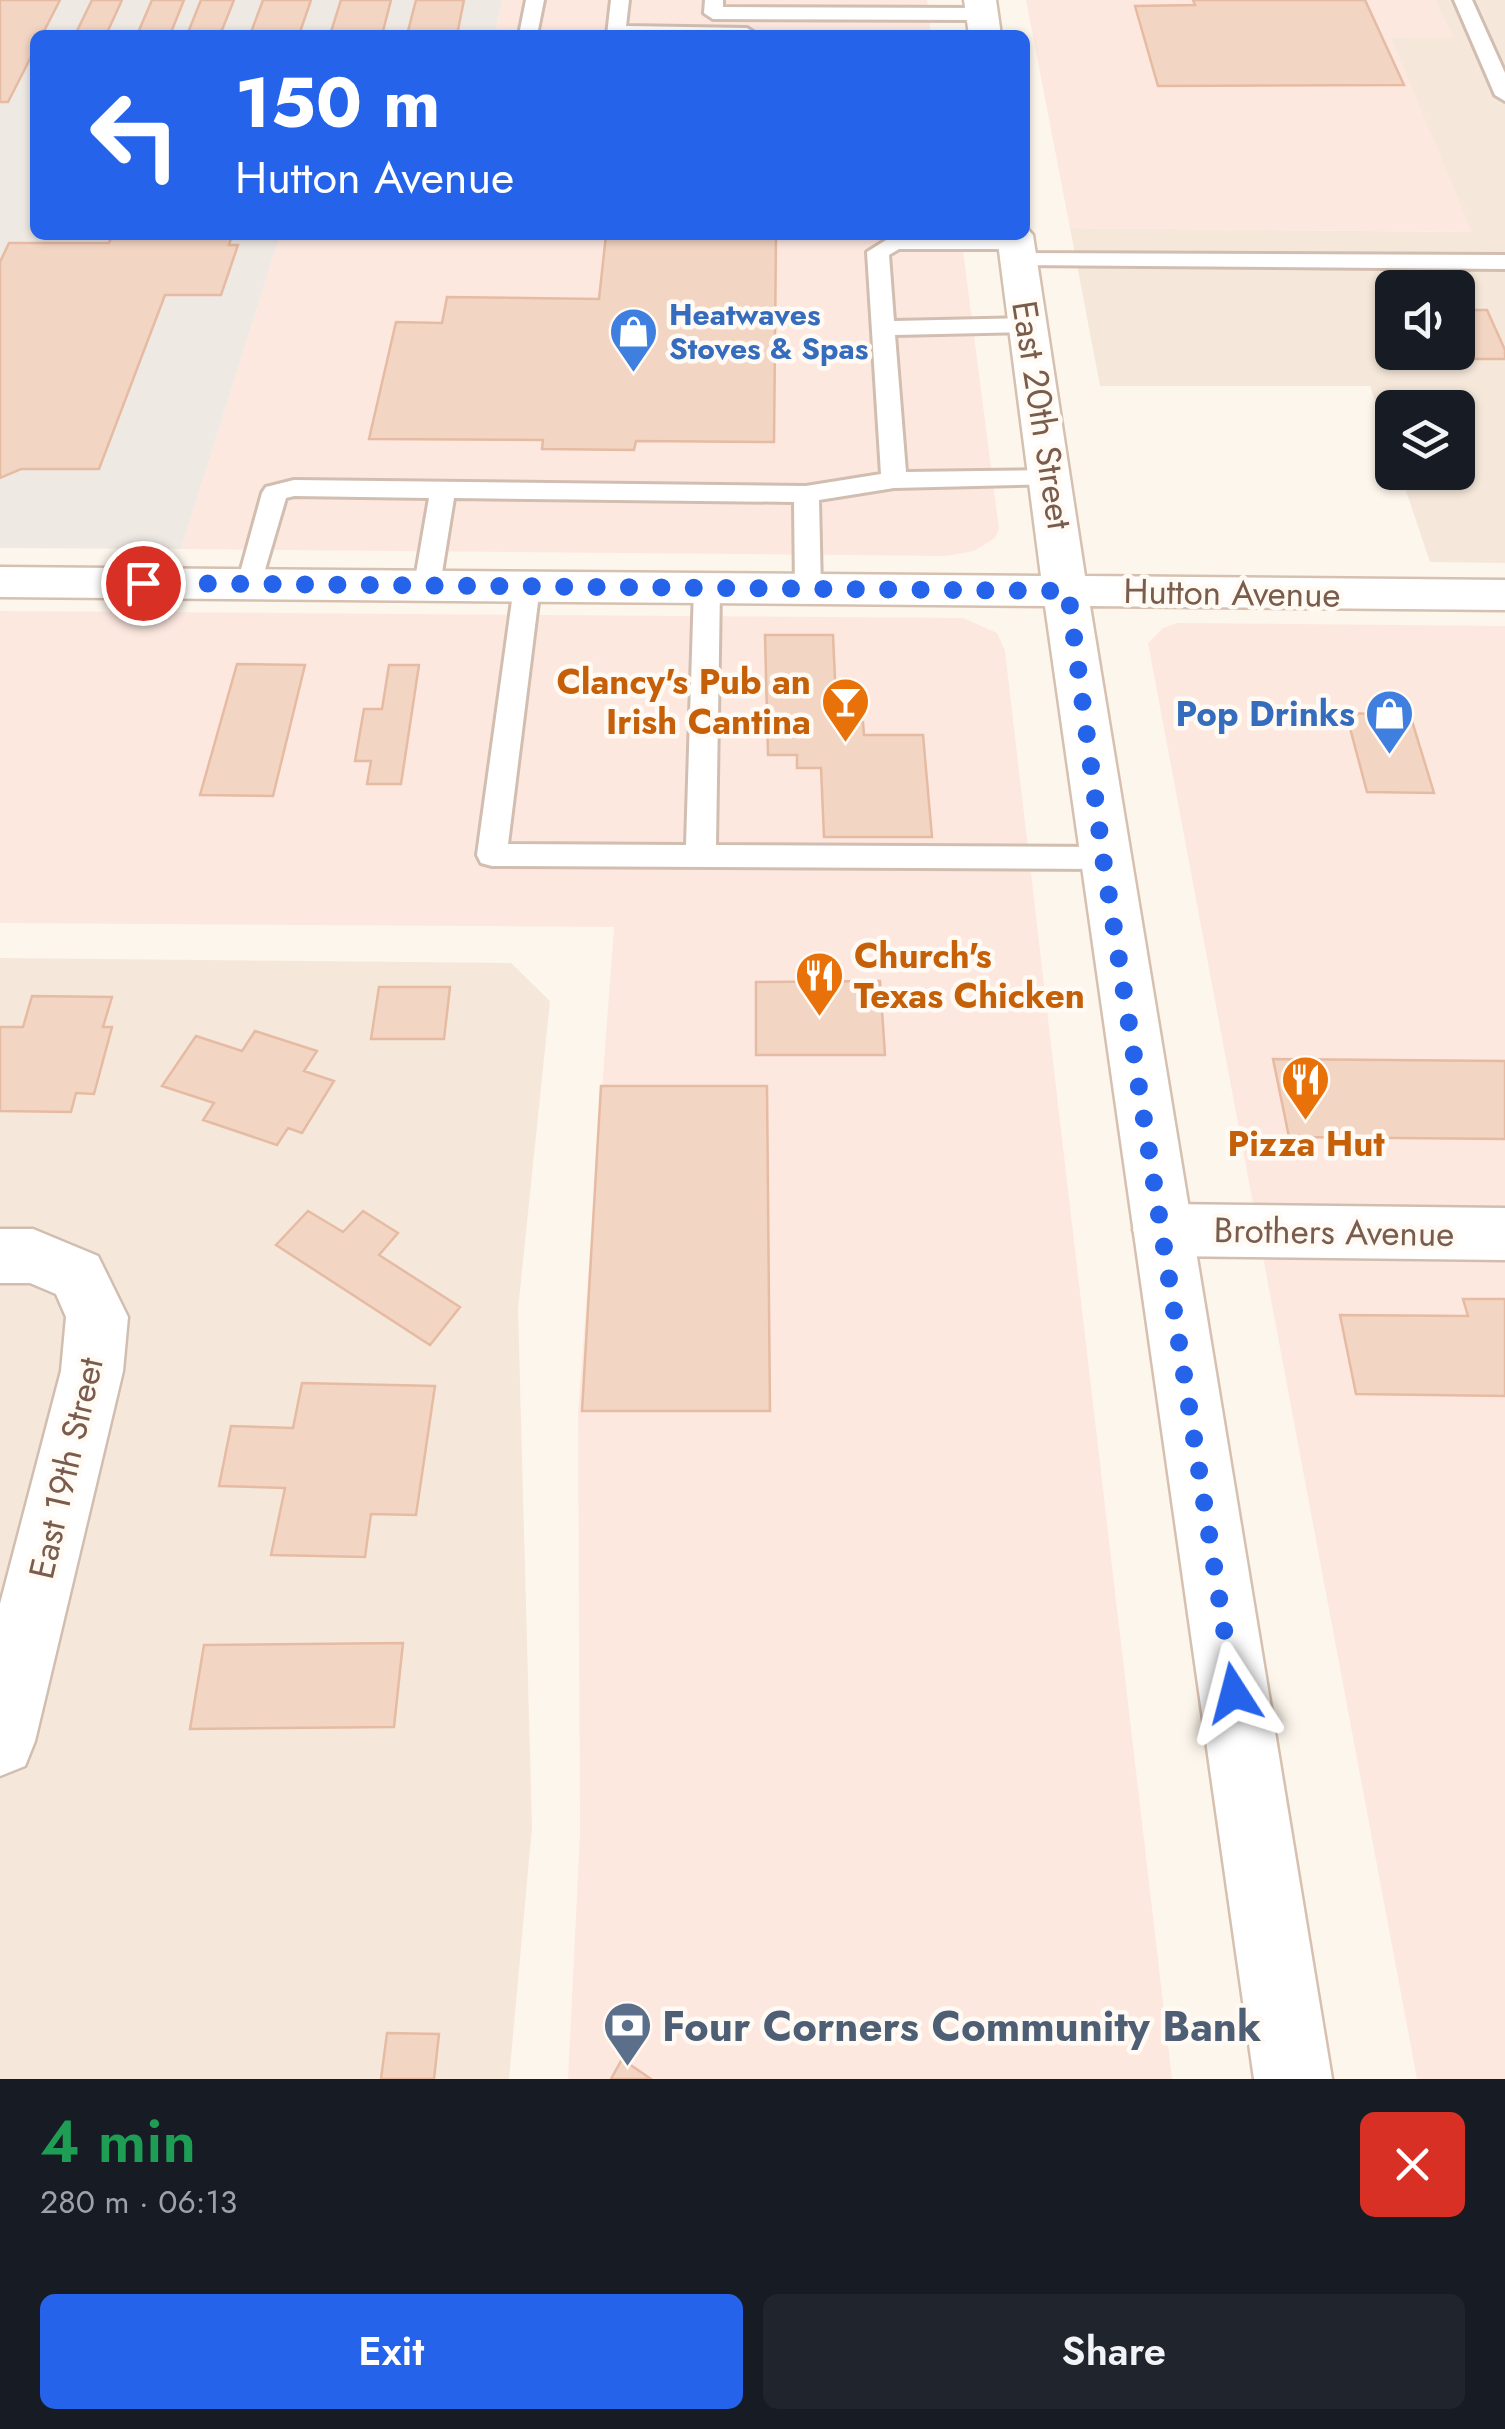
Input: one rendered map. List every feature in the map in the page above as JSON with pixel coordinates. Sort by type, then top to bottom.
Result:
[{"type":"main road","name":"East 20th Street","points":[[1016,246],[1103,858],[1293,2079]]},
{"type":"main road","name":"Hutton Avenue","points":[[0,582],[1505,595]]},
{"type":"main road","name":"Brothers Avenue","points":[[1162,1230],[1505,1234]]},
{"type":"main road","name":"East 19th Street","points":[[0,1256],[33,1256],[77,1275],[97,1317],[92,1370],[0,1741]]},
{"type":"lane","points":[[529,30],[535,0]]},
{"type":"lane","points":[[616,30],[620,0]]},
{"type":"lane","points":[[714,0],[714,13],[763,16]]},
{"type":"lane","points":[[1463,0],[1505,95]]},
{"type":"lane","points":[[649,30],[854,7],[912,7],[982,16]]},
{"type":"lane","points":[[894,480],[878,252],[894,242],[1505,262]]},
{"type":"lane","points":[[883,328],[1028,326]]},
{"type":"lane","points":[[250,584],[275,492],[294,488],[806,494],[894,480],[1051,478]]},
{"type":"lane","points":[[428,586],[444,490]]},
{"type":"lane","points":[[806,494],[808,589]]},
{"type":"lane","points":[[527,586],[492,855],[1103,858]]},
{"type":"lane","points":[[700,856],[707,588]]},
{"type":"shaded area","points":[[0,0],[502,0],[496,30],[30,30],[30,240],[278,240],[181,549],[0,548]]},
{"type":"shaded area","points":[[502,0],[927,0],[930,30],[496,30]]},
{"type":"shaded area","points":[[1026,0],[1435,0],[1453,37],[1391,38],[1472,232],[1070,228]]},
{"type":"shaded area","points":[[1435,0],[1505,0],[1505,563],[1430,562],[1406,490],[1475,490],[1475,390],[1375,390],[1375,401],[1370,386],[1100,386],[1070,228],[1471,232],[1390,37],[1452,36]]},
{"type":"shaded area","points":[[278,240],[962,240],[999,529],[995,538],[974,551],[946,556],[181,549]]},
{"type":"shaded area","points":[[0,611],[963,618],[997,633],[1005,651],[1172,2079],[568,2079],[580,1834],[578,1413],[614,927],[0,923]]},
{"type":"shaded area","points":[[1177,623],[1505,626],[1505,2079],[1417,2079],[1148,643],[1163,628]]},
{"type":"shaded area","points":[[0,958],[511,963],[550,1001],[518,1309],[532,1827],[509,2079],[0,2079]]},
{"type":"building","points":[[0,0],[60,0],[45,30],[30,30],[30,59],[8,102],[0,102]]},
{"type":"building","points":[[92,0],[122,0],[108,30],[77,30]]},
{"type":"building","points":[[152,0],[184,0],[172,30],[139,30]]},
{"type":"building","points":[[201,0],[234,0],[222,30],[189,30]]},
{"type":"building","points":[[263,0],[311,0],[301,30],[252,30]]},
{"type":"building","points":[[341,0],[391,0],[383,30],[332,30]]},
{"type":"building","points":[[416,0],[464,0],[458,30],[408,30]]},
{"type":"building","points":[[1193,0],[1365,0],[1404,85],[1158,86],[1135,6],[1195,5]]},
{"type":"building","points":[[230,240],[229,245],[238,245],[221,295],[165,295],[99,469],[21,469],[0,478],[0,262],[9,243]]},
{"type":"building","points":[[605,240],[776,240],[774,442],[636,441],[634,450],[542,449],[543,440],[369,439],[396,322],[442,323],[447,297],[599,299]]},
{"type":"building","points":[[1475,310],[1487,310],[1505,350],[1505,359],[1475,359]]},
{"type":"building","name":"Clancy's Pub an Irish Cantina","points":[[765,635],[833,635],[837,723],[863,722],[864,735],[923,735],[932,837],[824,837],[821,768],[797,768],[797,755],[768,755]]},
{"type":"building","points":[[237,664],[305,665],[273,796],[200,795]]},
{"type":"building","points":[[389,665],[419,665],[401,784],[367,784],[371,761],[355,761],[364,709],[382,709]]},
{"type":"building","name":"Pop Drinks","points":[[1346,713],[1375,714],[1377,721],[1412,721],[1434,793],[1367,792]]},
{"type":"building","name":"Church's Texas Chicken","points":[[880,981],[885,1055],[756,1055],[756,982]]},
{"type":"building","points":[[379,987],[450,987],[444,1039],[371,1039]]},
{"type":"building","points":[[32,996],[112,997],[103,1027],[112,1027],[94,1094],[76,1093],[71,1112],[0,1111],[0,1027],[23,1027]]},
{"type":"building","points":[[255,1031],[317,1051],[304,1071],[334,1081],[302,1133],[288,1128],[277,1145],[203,1120],[214,1103],[162,1086],[196,1036],[242,1051]]},
{"type":"building","points":[[1273,1059],[1505,1061],[1505,1139],[1289,1137]]},
{"type":"building","points":[[601,1086],[767,1086],[770,1411],[582,1411]]},
{"type":"building","points":[[308,1211],[343,1232],[363,1211],[398,1233],[379,1255],[460,1307],[430,1345],[276,1245]]},
{"type":"building","points":[[1463,1299],[1505,1299],[1505,1396],[1356,1394],[1340,1315],[1468,1316]]},
{"type":"building","points":[[302,1383],[435,1386],[416,1515],[371,1514],[365,1557],[271,1555],[285,1488],[219,1486],[231,1426],[293,1428]]},
{"type":"building","points":[[403,1643],[394,1727],[190,1729],[204,1645]]},
{"type":"building","points":[[387,2033],[439,2034],[434,2079],[381,2079]]},
{"type":"building","name":"Four Corners Community Bank","points":[[622,2059],[651,2079],[611,2079]]},
{"type":"place","name":"Heatwaves Stoves & Spas","points":[[634,374]]},
{"type":"place","name":"Clancy's Pub an Irish Cantina","points":[[846,744]]},
{"type":"place","name":"Pop Drinks","points":[[1390,756]]},
{"type":"place","name":"Church's Texas Chicken","points":[[819,1018]]},
{"type":"place","name":"Pizza Hut","points":[[1306,1122]]},
{"type":"place","name":"Four Corners Community Bank","points":[[627,2068]]},
{"type":"route","points":[[143,583],[1068,591],[1103,858],[1234,1693]]}]
